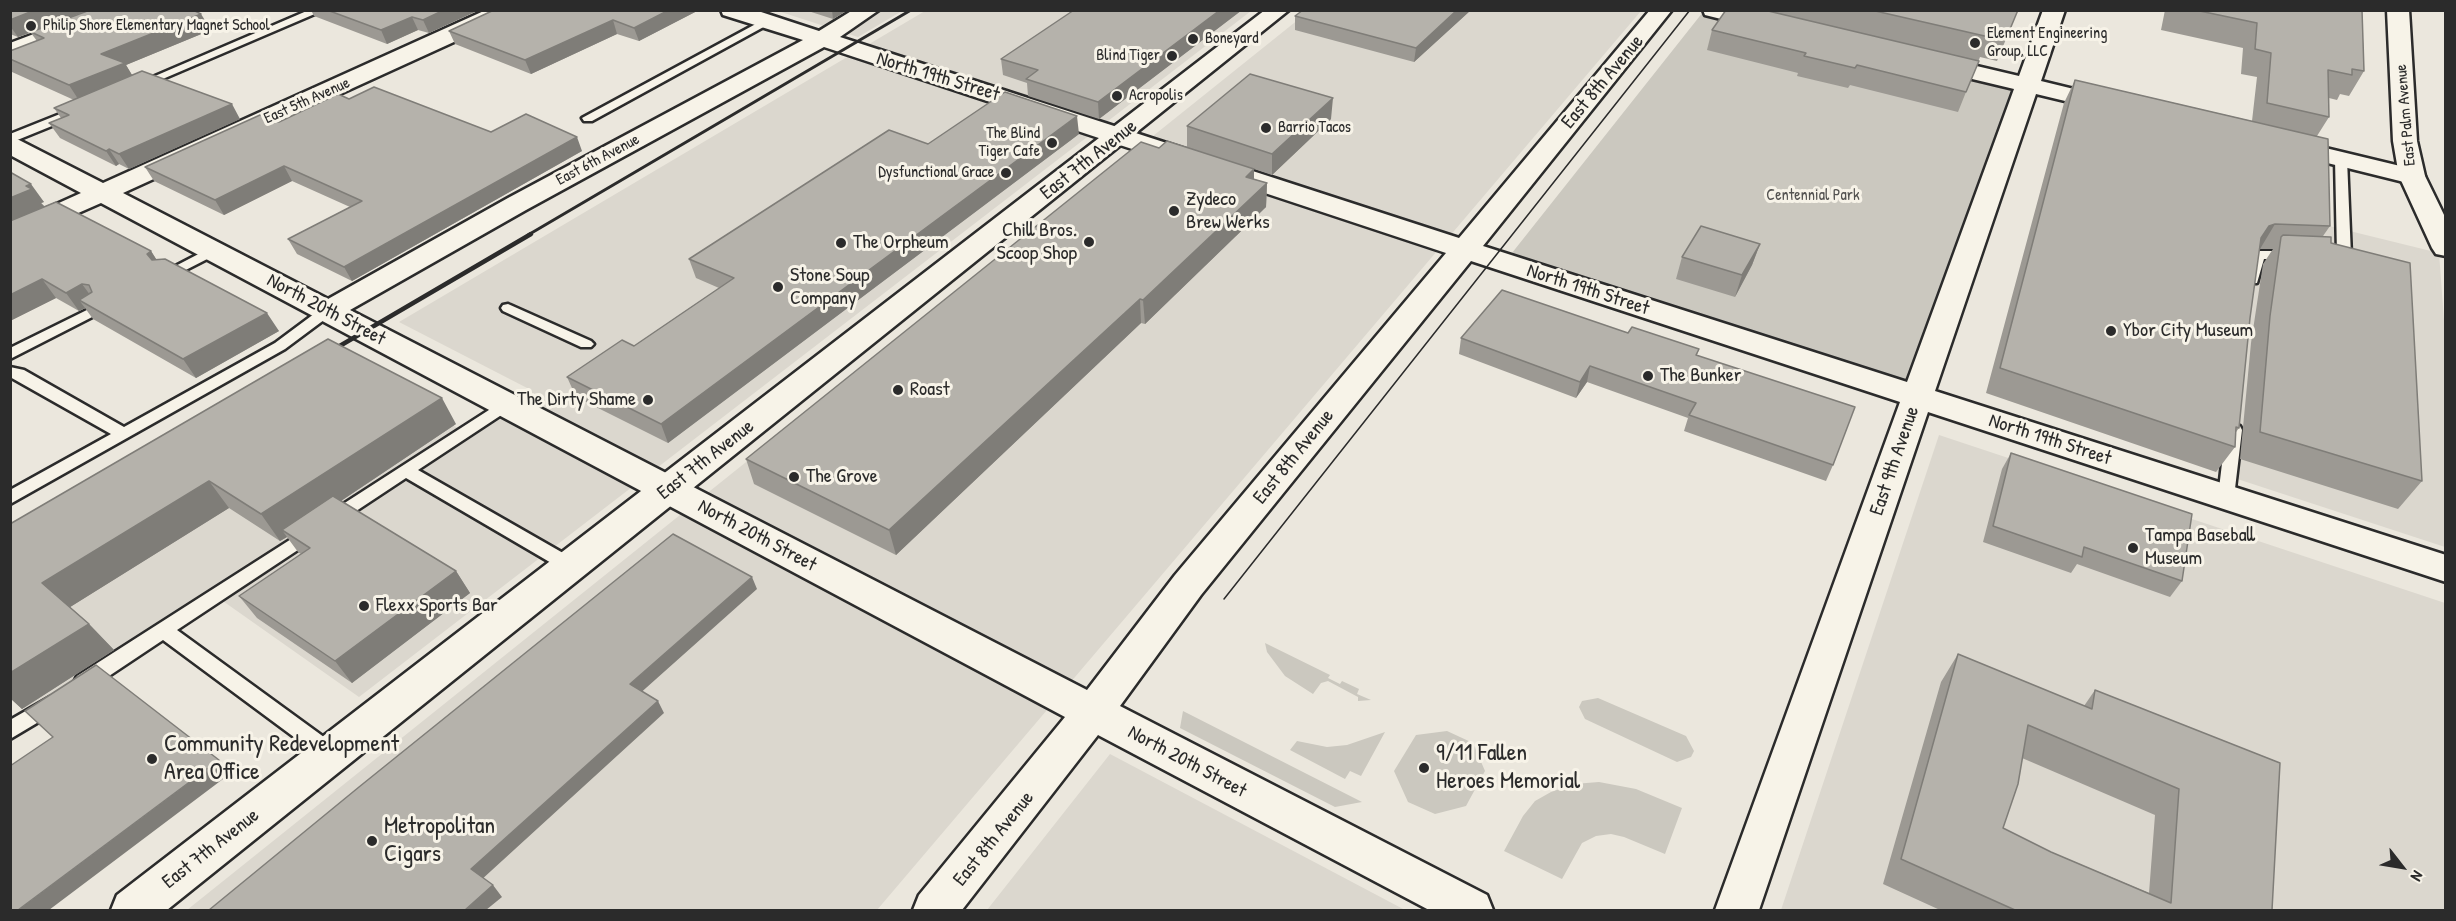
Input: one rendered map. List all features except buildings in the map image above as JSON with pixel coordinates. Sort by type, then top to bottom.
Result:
[{"type":"street","points":[[10,51],[118,10]]},
{"type":"street","name":"East 5th Avenue","points":[[10,235],[505,10]]},
{"type":"street","name":"North 19th Street","points":[[731,10],[970,86],[1464,250],[2445,569]]},
{"type":"street","name":"East 6th Avenue","points":[[327,311],[869,10]]},
{"type":"street","name":"East 7th Avenue","points":[[133,910],[1279,10]]},
{"type":"street","name":"East 8th Avenue","points":[[935,910],[1093,712],[1188,585],[1662,10]]},
{"type":"street","points":[[1713,10],[1794,30]]},
{"type":"street","name":"East 9th Avenue","points":[[1737,910],[2054,10]]},
{"type":"street","name":"East Palm Avenue","points":[[2398,10],[2405,141],[2412,176],[2445,248]]},
{"type":"street","points":[[1911,57],[2131,109]]},
{"type":"street","points":[[2259,140],[2412,176]]},
{"type":"street","name":"North 20th Street","points":[[10,145],[1471,910]]},
{"type":"lane","points":[[132,88],[319,10]]},
{"type":"lane","points":[[588,118],[765,22]]},
{"type":"lane","points":[[10,139],[88,107]]},
{"type":"lane","points":[[2249,297],[2254,263],[2260,255],[2335,260],[2344,256],[2341,159]]},
{"type":"lane","points":[[169,273],[212,251]]},
{"type":"lane","points":[[508,308],[586,344]]},
{"type":"lane","points":[[10,354],[97,309]]},
{"type":"lane","points":[[10,498],[280,346],[327,311]]},
{"type":"lane","points":[[10,372],[19,374],[124,434]]},
{"type":"lane","points":[[10,731],[506,404]]},
{"type":"lane","points":[[2226,497],[2235,412]]},
{"type":"lane","points":[[405,470],[571,566]]},
{"type":"lane","points":[[163,630],[332,754]]},
{"type":"shaded area","points":[[778,11],[902,11],[858,37]]},
{"type":"shaded area","points":[[925,11],[1251,11],[359,697],[220,599],[531,390],[399,322]]},
{"type":"shaded area","points":[[1309,11],[1641,11],[877,910],[187,910]]},
{"type":"shaded area","points":[[2244,205],[2439,253],[2446,347],[2445,547],[2216,472]]},
{"type":"shaded area","points":[[336,366],[462,430],[37,719],[11,697],[10,557]]},
{"type":"shaded area","points":[[1939,435],[2445,603],[2445,910],[1781,910]]},
{"type":"shaded area","points":[[1110,754],[1405,910],[987,910]]},
{"type":"green space","name":"Centennial Park","points":[[1703,12],[2016,85],[1909,391],[1508,258]]},
{"type":"green space","points":[[1265,643],[1330,675],[1328,678],[1340,684],[1342,681],[1359,689],[1357,694],[1371,700],[1358,701],[1358,697],[1328,681],[1321,683],[1313,694],[1285,676],[1267,652]]},
{"type":"green space","points":[[1598,698],[1686,736],[1694,751],[1691,757],[1677,762],[1585,719],[1579,707],[1582,701]]},
{"type":"green space","points":[[1183,711],[1362,802],[1335,807],[1180,728]]},
{"type":"green space","points":[[1447,731],[1473,743],[1485,771],[1466,806],[1435,814],[1408,802],[1394,771],[1416,735]]},
{"type":"green space","points":[[1385,732],[1361,776],[1350,771],[1345,779],[1290,750],[1297,741],[1327,747],[1347,745]]},
{"type":"green space","points":[[1599,782],[1636,789],[1682,808],[1665,854],[1624,837],[1611,834],[1596,836],[1582,843],[1562,879],[1504,851],[1523,816],[1535,801],[1551,792],[1574,784]]},
{"type":"tram line","points":[[1224,599],[1690,10]]},
{"type":"railway","points":[[528,235],[911,10]]},
{"type":"railway","points":[[326,354],[531,234]]},
{"type":"place","name":"Philip Shore Elementary Magnet School","points":[[31,26]]},
{"type":"place","name":"Boneyard","points":[[1193,39]]},
{"type":"place","name":"Element Engineering Group, LLC","points":[[1975,43]]},
{"type":"place","name":"Blind Tiger","points":[[1172,56]]},
{"type":"place","name":"Acropolis","points":[[1117,96]]},
{"type":"place","name":"Barrio Tacos","points":[[1266,128]]},
{"type":"place","name":"The Blind Tiger Cafe","points":[[1052,143]]},
{"type":"place","name":"Dysfunctional Grace","points":[[1006,173]]},
{"type":"place","name":"Zydeco Brew Werks","points":[[1174,211]]},
{"type":"place","name":"Chill Bros. Scoop Shop","points":[[1089,242]]},
{"type":"place","name":"The Orpheum","points":[[841,243]]},
{"type":"place","name":"Stone Soup Company","points":[[778,287]]},
{"type":"place","name":"Ybor City Museum","points":[[2111,331]]},
{"type":"place","name":"The Bunker","points":[[1648,376]]},
{"type":"place","name":"Roast","points":[[898,390]]},
{"type":"place","name":"The Dirty Shame","points":[[648,400]]},
{"type":"place","name":"The Grove","points":[[794,477]]},
{"type":"place","name":"Tampa Baseball Museum","points":[[2133,548]]},
{"type":"place","name":"Flexx Sports Bar","points":[[364,606]]},
{"type":"place","name":"Community Redevelopment Area Office","points":[[152,759]]},
{"type":"place","name":"9/11 Fallen Heroes Memorial","points":[[1424,768]]},
{"type":"place","name":"Metropolitan Cigars","points":[[372,841]]}]
